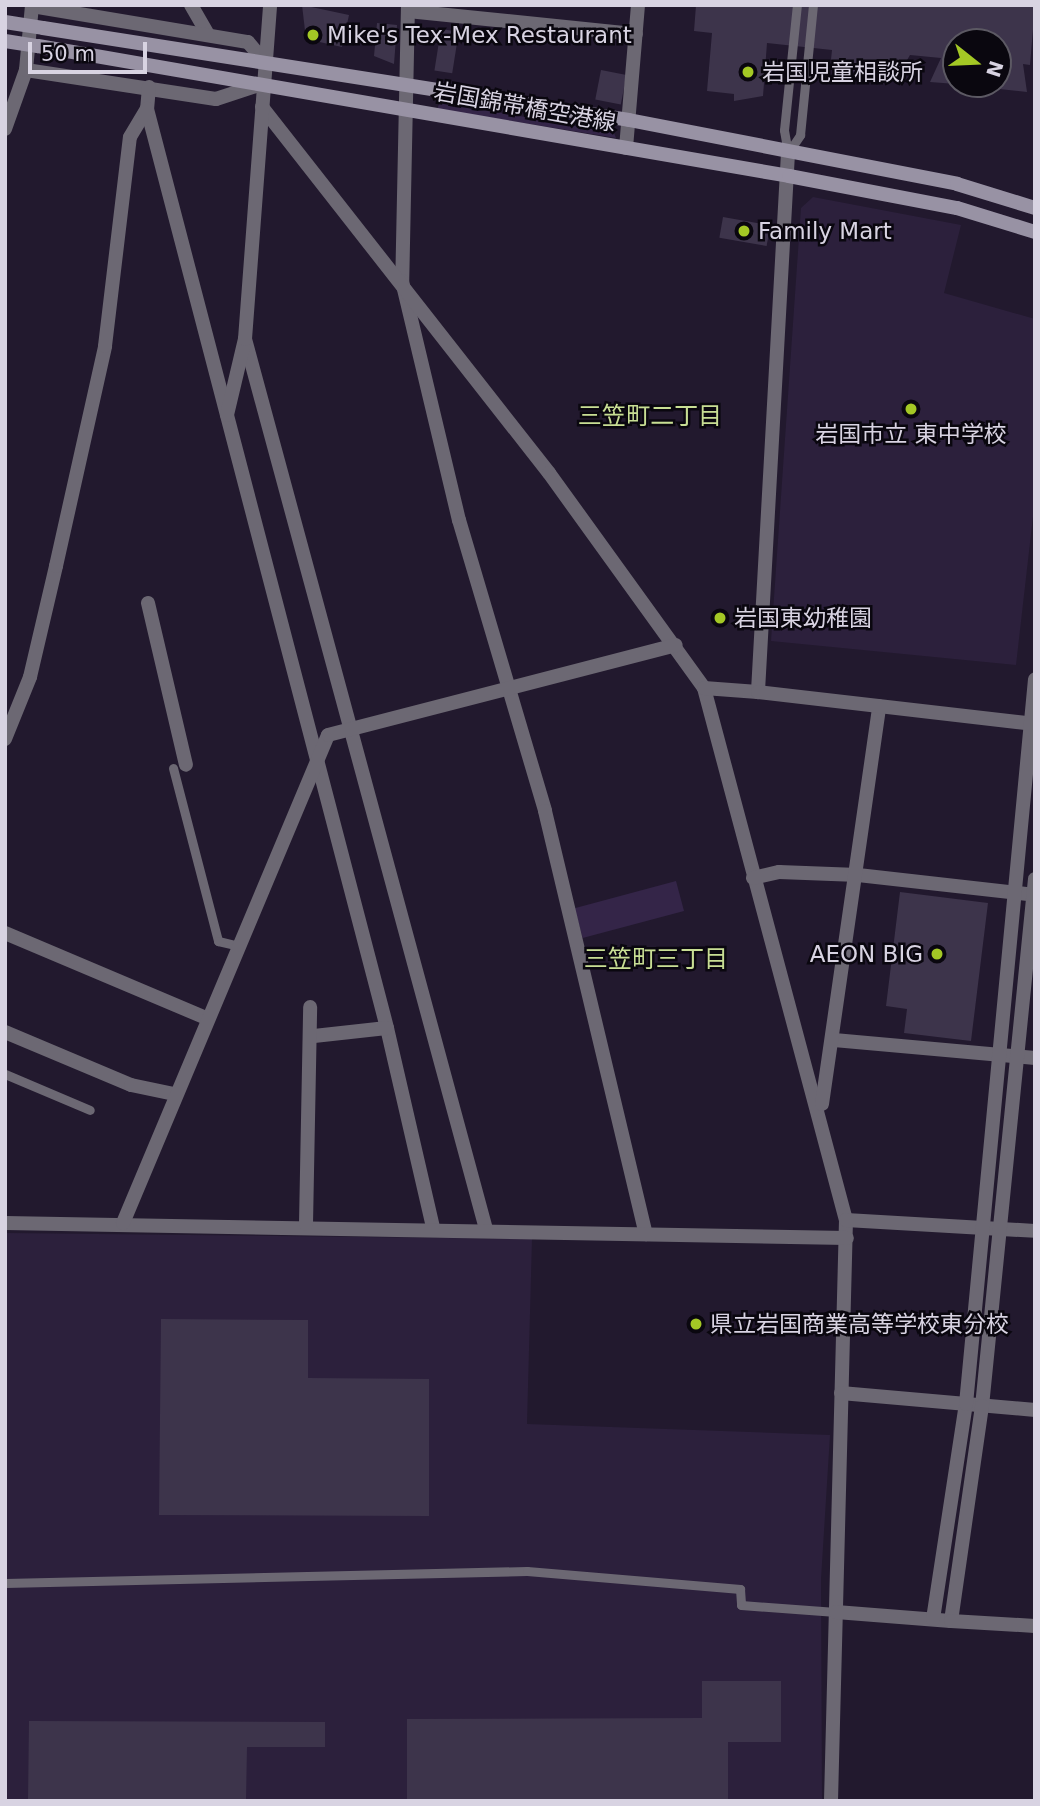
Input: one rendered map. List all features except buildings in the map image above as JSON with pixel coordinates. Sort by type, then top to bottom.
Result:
[{"type":"main road","name":"岩国錦帯橋空港線","points":[[5,22],[629,120],[957,184],[1035,208]]},
{"type":"main road","name":"岩国錦帯橋空港線","points":[[5,41],[789,176],[957,208],[1035,232]]},
{"type":"street","points":[[5,129],[26,69],[32,5],[118,12],[208,35],[248,42],[265,62]]},
{"type":"street","points":[[191,5],[208,35]]},
{"type":"street","points":[[227,415],[245,339],[270,5]]},
{"type":"street","points":[[508,21],[509,5]]},
{"type":"street","points":[[626,148],[639,5]]},
{"type":"street","points":[[636,34],[408,8],[402,281],[459,520],[509,689],[646,1234]]},
{"type":"street","points":[[26,69],[216,99],[264,84]]},
{"type":"street","points":[[149,87],[147,109],[387,1028],[433,1228]]},
{"type":"street","points":[[262,107],[402,281],[676,645],[704,688],[753,878],[821,1109],[846,1220],[831,1801]]},
{"type":"street","points":[[7,732],[30,677],[105,346],[130,137],[147,109]]},
{"type":"street","points":[[758,692],[789,176],[788,153]]},
{"type":"street","points":[[245,339],[354,729],[486,1229]]},
{"type":"street","points":[[148,603],[179,767]]},
{"type":"street","points":[[123,1223],[315,756],[328,736],[676,645]]},
{"type":"street","points":[[933,1619],[966,1404],[995,1055],[1016,893],[1035,679]]},
{"type":"street","points":[[704,688],[1032,723]]},
{"type":"street","points":[[821,1109],[858,875],[879,706]]},
{"type":"street","points":[[753,878],[779,872],[858,875],[1034,895]]},
{"type":"street","points":[[951,1620],[982,1406],[1015,1056],[1035,879]]},
{"type":"street","points":[[5,933],[206,1017]]},
{"type":"street","points":[[306,1224],[314,1036],[310,1007]]},
{"type":"street","points":[[314,1036],[387,1028]]},
{"type":"street","points":[[5,1032],[131,1085],[174,1094]]},
{"type":"street","points":[[834,1040],[1035,1058]]},
{"type":"street","points":[[846,1220],[1035,1231]]},
{"type":"street","points":[[5,1223],[306,1224],[847,1238]]},
{"type":"street","points":[[841,1393],[1035,1410]]},
{"type":"street","points":[[836,1612],[1035,1626]]},
{"type":"lane","points":[[788,153],[784,130],[797,5]]},
{"type":"lane","points":[[788,153],[800,135],[813,5]]},
{"type":"lane","points":[[179,767],[218,941],[236,945]]},
{"type":"lane","points":[[5,1074],[90,1110]]},
{"type":"lane","points":[[5,1583],[527,1571],[740,1589],[741,1605],[836,1612]]},
{"type":"shaded area","points":[[440,102],[614,133],[616,138],[437,109]]},
{"type":"shaded area","name":"岩国市立 東中学校","points":[[813,197],[961,225],[944,293],[1035,319],[1035,499],[1016,665],[771,641],[801,208]]},
{"type":"shaded area","points":[[676,881],[684,911],[583,938],[575,908]]},
{"type":"shaded area","points":[[5,1233],[532,1239],[527,1424],[830,1435],[821,1579],[822,1801],[5,1801]]},
{"type":"place","name":"Mike's Tex-Mex Restaurant","points":[[313,35]]},
{"type":"place","name":"岩国児童相談所","points":[[748,72]]},
{"type":"place","name":"Family Mart","points":[[744,231]]},
{"type":"place","name":"岩国市立 東中学校","points":[[911,409]]},
{"type":"place","name":"岩国東幼稚園","points":[[720,618]]},
{"type":"place","name":"AEON BIG","points":[[937,954]]},
{"type":"place","name":"県立岩国商業高等学校東分校","points":[[696,1324]]},
{"type":"district","name":"三笠町二丁目","points":[[650,417]]},
{"type":"district","name":"三笠町三丁目","points":[[656,960]]}]
